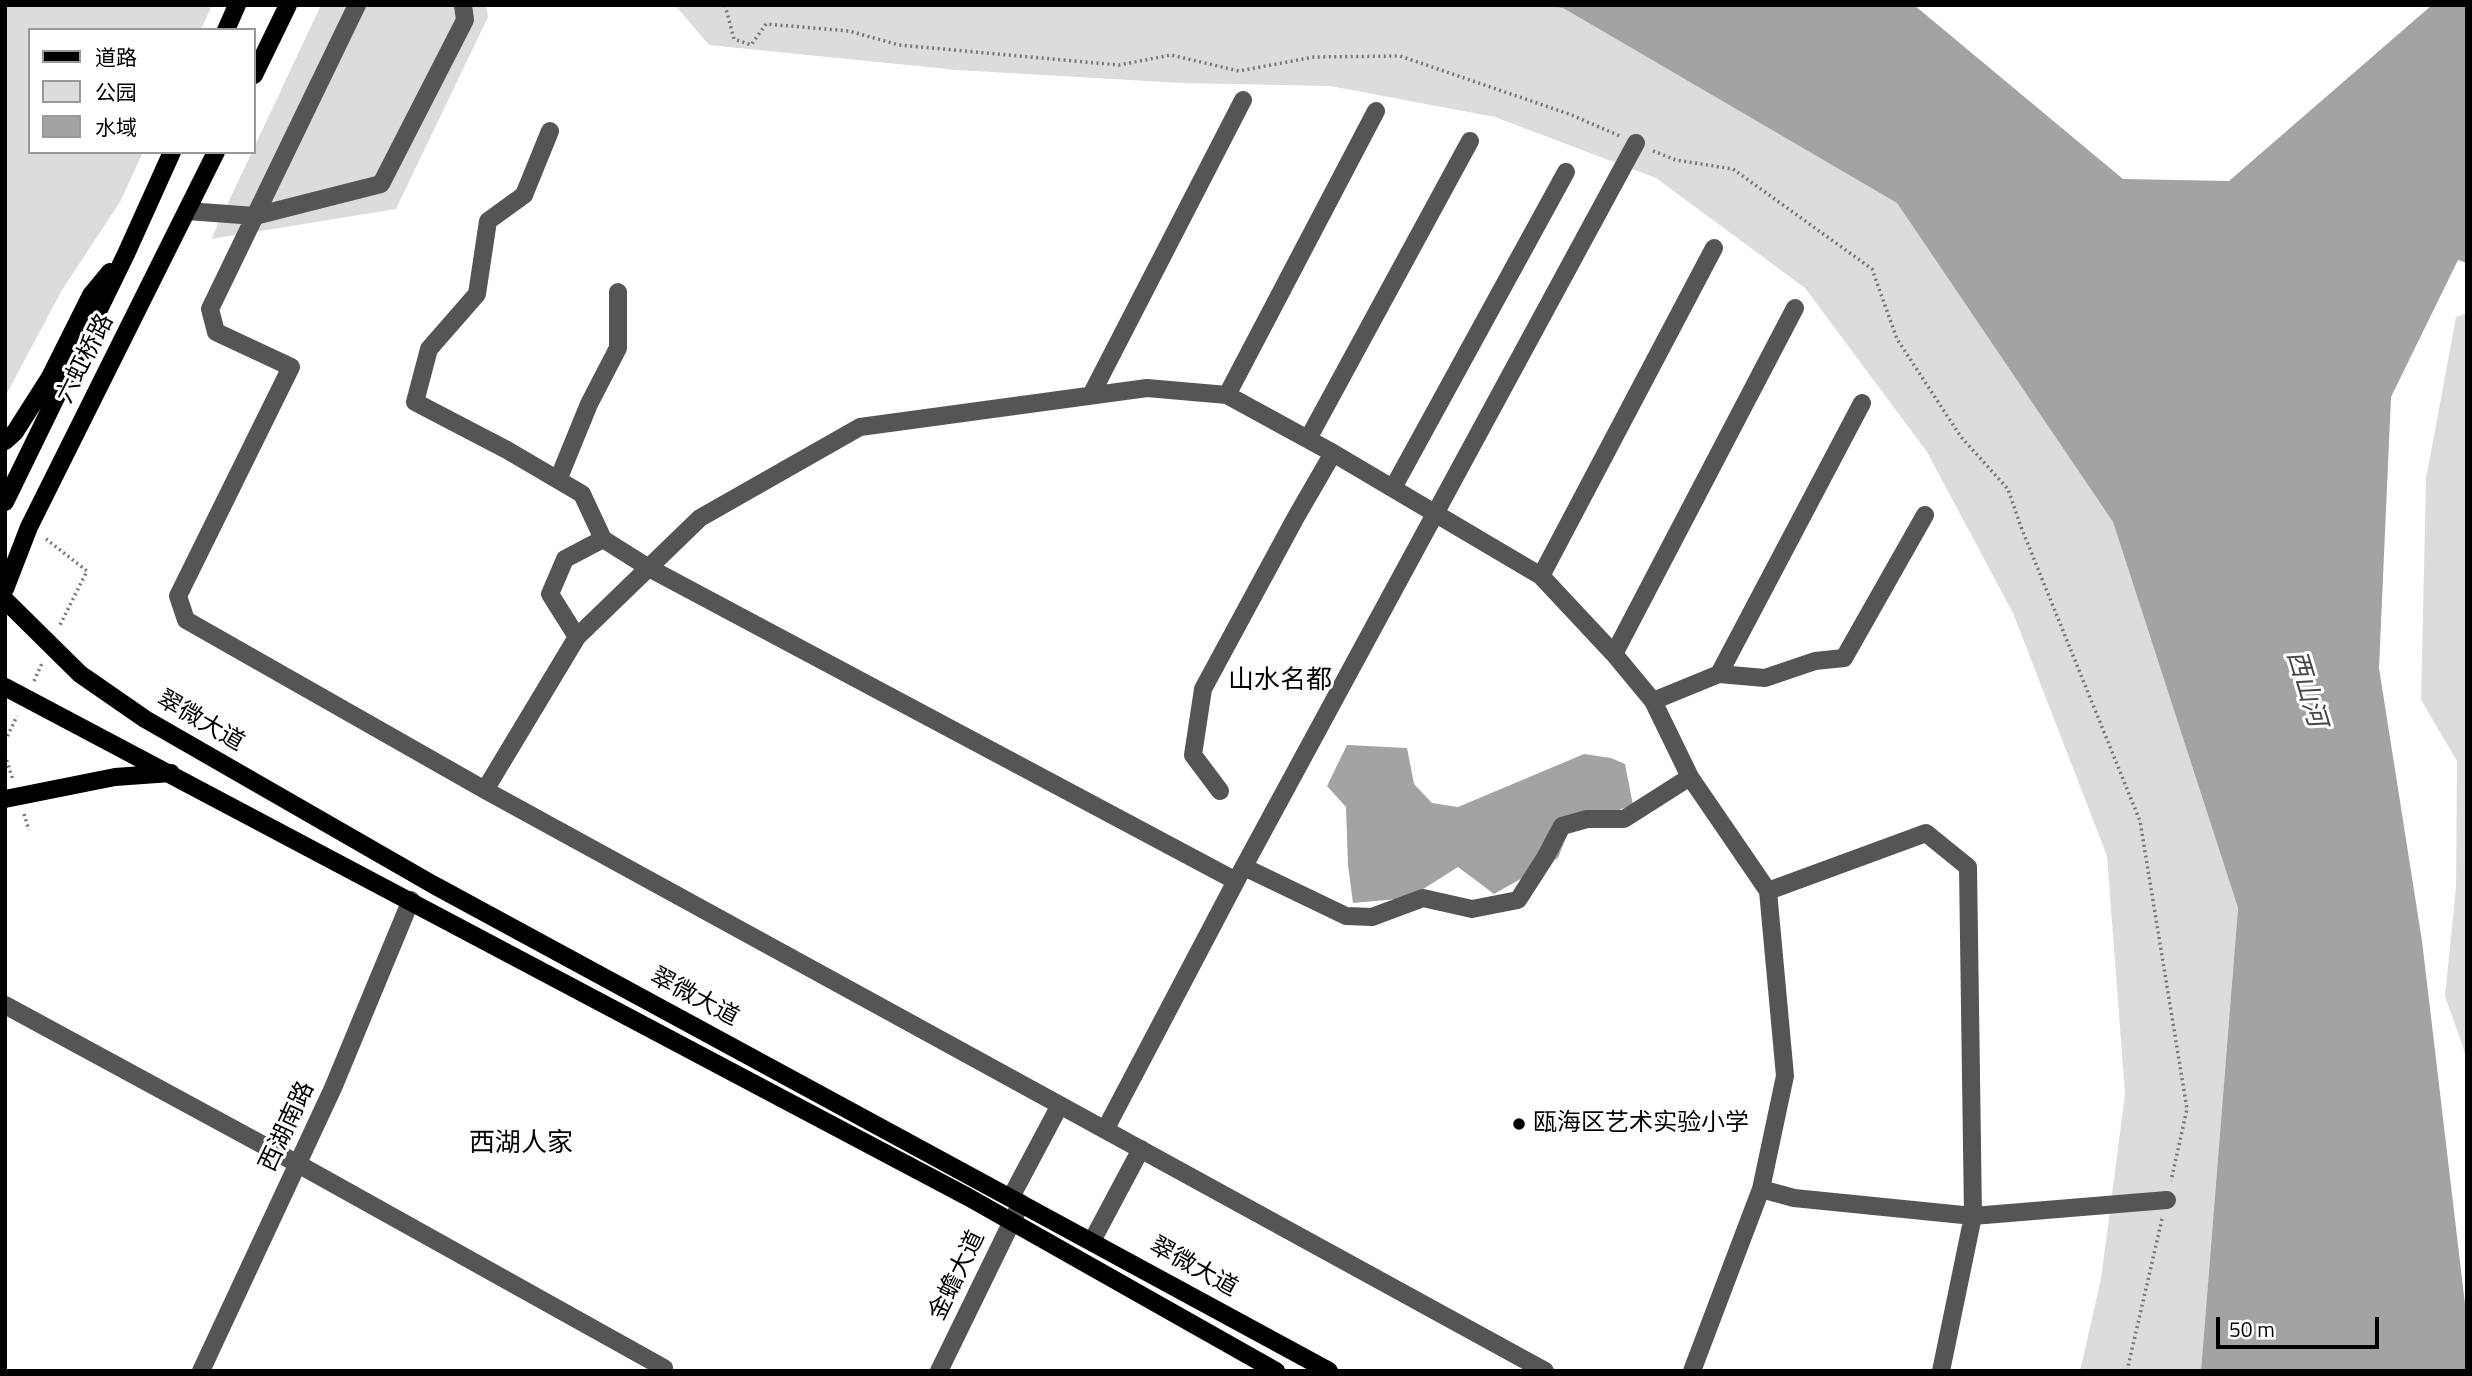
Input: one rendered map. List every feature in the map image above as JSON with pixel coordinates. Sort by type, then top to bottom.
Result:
[{"type":"main road","points":[[227,28],[237,5]]},
{"type":"main road","points":[[256,71],[288,5]]},
{"type":"main road","name":"六虹桥路","points":[[5,502],[127,254],[171,154]]},
{"type":"main road","name":"六虹桥路","points":[[5,589],[29,527],[215,154]]},
{"type":"main road","points":[[5,441],[15,432],[50,377],[90,295],[127,254]]},
{"type":"main road","name":"翠微大道","points":[[5,600],[80,674],[145,719],[192,747],[432,884],[1329,1371]]},
{"type":"main road","name":"翠微大道","points":[[5,687],[968,1197],[1276,1371]]},
{"type":"main road","points":[[5,799],[115,777],[171,773]]},
{"type":"street","points":[[357,5],[210,309],[216,332],[291,367],[178,596],[186,620],[485,790],[1545,1371]]},
{"type":"street","points":[[187,212],[255,216],[381,184],[465,20],[463,5]]},
{"type":"street","points":[[1091,395],[1243,100]]},
{"type":"street","points":[[1227,395],[1376,111]]},
{"type":"street","points":[[550,131],[524,195],[488,220],[477,294],[429,349],[415,402],[582,494],[603,539],[649,568],[1240,874],[1346,916],[1372,917],[1423,898],[1472,909],[1518,900],[1562,826],[1587,819],[1624,819],[1690,777]]},
{"type":"street","points":[[1308,439],[1470,141]]},
{"type":"street","points":[[1105,1130],[1240,874],[1636,143]]},
{"type":"street","points":[[1393,488],[1566,173]]},
{"type":"street","points":[[1541,576],[1714,248]]},
{"type":"street","points":[[558,480],[589,404],[618,348],[618,292]]},
{"type":"street","points":[[1615,654],[1795,308]]},
{"type":"street","points":[[485,790],[577,637],[700,518],[860,427],[1147,388],[1227,395],[1333,453],[1541,576],[1615,654],[1653,701],[1690,777],[1768,891],[1785,1076],[1761,1189],[1692,1371]]},
{"type":"street","points":[[1719,674],[1862,403]]},
{"type":"street","points":[[1220,791],[1193,755],[1203,689],[1333,453]]},
{"type":"street","points":[[1653,701],[1719,674],[1765,678],[1815,661],[1844,658],[1925,515]]},
{"type":"street","points":[[577,637],[550,594],[565,559],[603,539]]},
{"type":"street","points":[[1768,891],[1926,833],[1968,867],[1973,1216],[1941,1371]]},
{"type":"street","name":"西湖南路","points":[[201,1371],[333,1088],[411,900]]},
{"type":"street","points":[[5,1005],[664,1368]]},
{"type":"street","name":"金蟾大道","points":[[939,1371],[1012,1223],[1016,1200],[1060,1105]]},
{"type":"street","points":[[1092,1241],[1141,1149]]},
{"type":"street","points":[[1761,1189],[1794,1198],[1973,1216],[2167,1200]]},
{"type":"path","points":[[724,5],[734,39],[751,46],[766,24],[849,31],[899,44],[1119,65],[1171,55],[1239,71],[1314,57],[1400,56],[1569,114],[1676,160],[1733,169],[1872,270],[1897,339],[1961,437],[2008,489],[2140,821],[2187,1110],[2127,1371]]},
{"type":"green space","points":[[5,5],[212,5],[202,28],[28,28],[28,154],[142,154],[120,202],[62,290],[5,397]]},
{"type":"green space","points":[[321,5],[486,5],[488,17],[396,209],[211,239],[251,154],[256,154],[256,143]]},
{"type":"green space","points":[[675,5],[1536,5],[1563,8],[1897,203],[2113,522],[2238,908],[2201,1371],[2080,1371],[2101,1279],[2125,1094],[2107,856],[2013,613],[1927,452],[1805,288],[1656,178],[1495,117],[1330,86],[1182,83],[957,70],[709,45]]},
{"type":"green space","points":[[2467,313],[2467,1084],[2465,1053],[2445,996],[2456,887],[2457,761],[2421,700],[2426,479],[2456,317]]},
{"type":"water","name":"西山河","points":[[1536,5],[1914,5],[2123,179],[2229,181],[2432,5],[2467,5],[2467,263],[2458,260],[2391,397],[2379,668],[2422,941],[2467,1321],[2467,1371],[2201,1371],[2238,908],[2113,522],[1897,203],[1563,8]]},
{"type":"water","points":[[1347,745],[1407,748],[1414,784],[1432,803],[1458,807],[1584,754],[1611,758],[1625,764],[1633,805],[1570,827],[1558,858],[1494,894],[1458,867],[1409,898],[1353,903],[1348,865],[1346,807],[1327,786]]},
{"type":"place","name":"瓯海区艺术实验小学","points":[[1519,1124]]},
{"type":"district","name":"山水名都","points":[[1280,682]]},
{"type":"district","name":"西湖人家","points":[[521,1145]]}]
